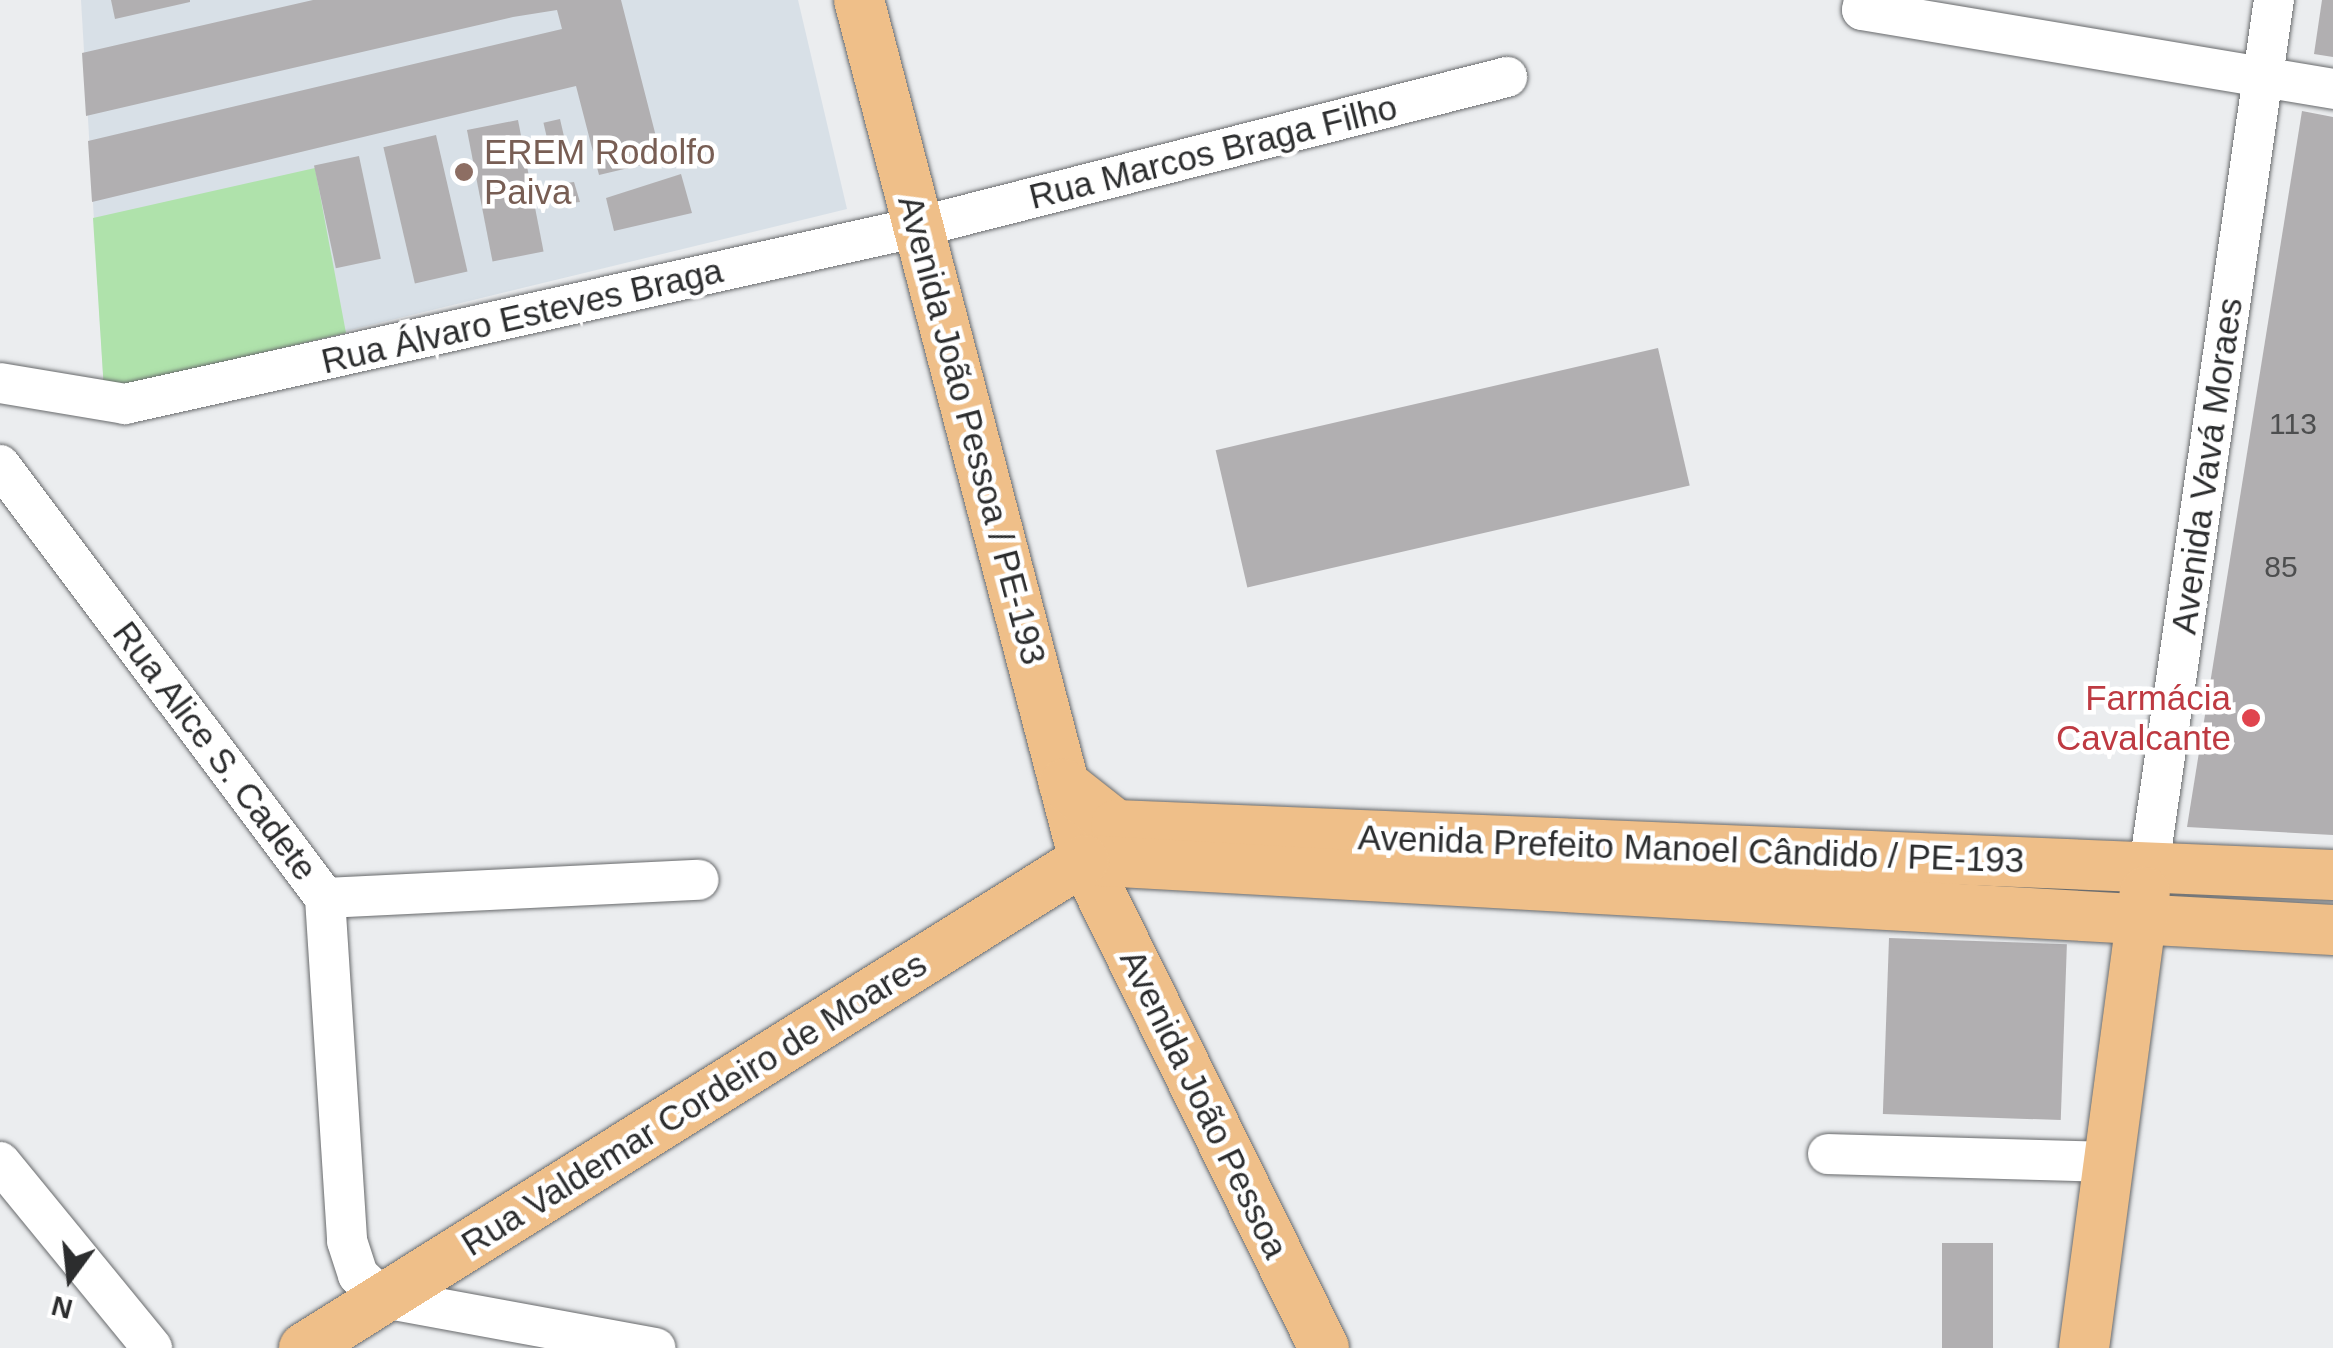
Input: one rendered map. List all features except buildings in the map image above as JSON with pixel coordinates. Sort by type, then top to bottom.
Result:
[{"type":"main road","name":"Avenida João Pessoa / PE-193","points":[[859,0],[1084,860]]},
{"type":"main road","name":"Avenida Prefeito Manoel Cândido / PE-193","points":[[1064,784],[1116,825],[2333,875]]},
{"type":"main road","name":"Avenida Prefeito Manoel Cândido / PE-193","points":[[1084,860],[2140,924],[2333,930]]},
{"type":"main road","name":"Rua Valdemar Cordeiro de Moares","points":[[304,1348],[1084,860]]},
{"type":"main road","name":"Avenida João Pessoa","points":[[1084,860],[1324,1348]]},
{"type":"main road","name":"Avenida Vavá Moraes","points":[[2084,1348],[2148,867]]},
{"type":"street","name":"Avenida Vavá Moraes","points":[[2148,867],[2274,0]]},
{"type":"street","points":[[1863,5],[2333,89]]},
{"type":"street","name":"Rua Marcos Braga Filho","points":[[918,227],[1507,78]]},
{"type":"street","name":"Rua Álvaro Esteves Braga","points":[[0,383],[125,404],[918,227]]},
{"type":"street","name":"Rua Alice S. Cadete","points":[[0,465],[325,898],[347,1241],[358,1274],[383,1298]]},
{"type":"street","points":[[325,898],[699,880]]},
{"type":"street","points":[[1828,1154],[2109,1162]]},
{"type":"street","points":[[0,1162],[152,1348]]},
{"type":"street","points":[[383,1298],[655,1348]]},
{"type":"shaded area","name":"EREM Rodolfo Paiva","points":[[81,0],[798,0],[847,209],[104,390]]},
{"type":"green space","points":[[315,168],[346,333],[104,390],[93,218]]},
{"type":"place","name":"EREM Rodolfo Paiva","points":[[464,172]]},
{"type":"place","name":"Farmácia Cavalcante","points":[[2251,718]]}]
